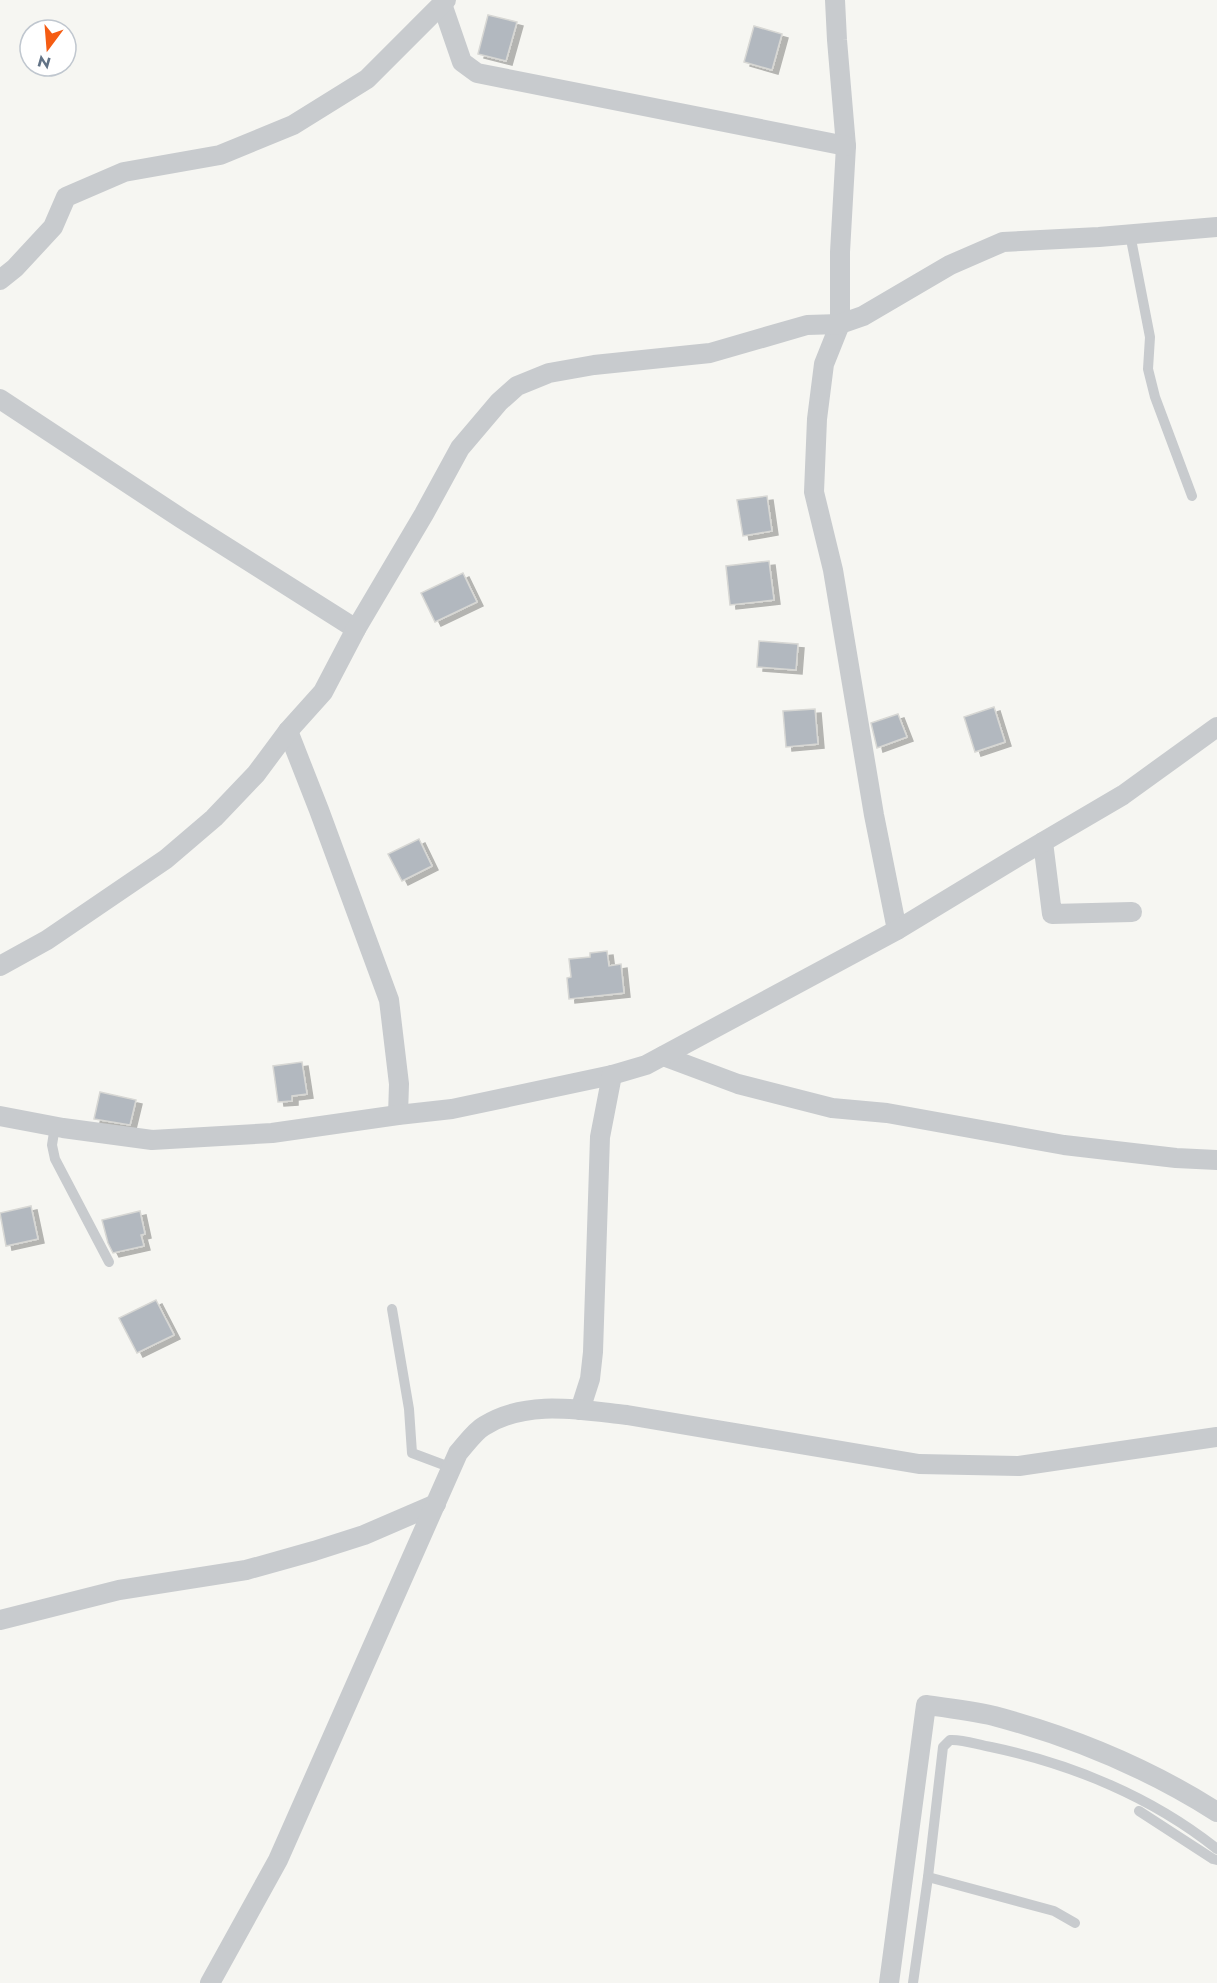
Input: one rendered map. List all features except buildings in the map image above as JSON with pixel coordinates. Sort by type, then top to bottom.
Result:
[{"type":"street","points":[[835,0],[846,146],[840,252],[840,324],[824,364],[817,419],[814,492],[833,570],[874,815],[897,930]]},
{"type":"street","points":[[0,280],[15,268],[53,226],[66,197],[124,172],[220,155],[293,125],[367,79],[444,2],[462,62],[477,73],[846,146]]},
{"type":"street","points":[[0,966],[47,940],[166,859],[214,818],[256,774],[323,692],[356,629],[460,448],[499,402],[517,386],[549,373],[594,365],[710,353],[807,325],[840,324],[863,316],[950,265],[1003,242],[1217,227]]},
{"type":"street","points":[[0,399],[182,519],[356,629]]},
{"type":"street","points":[[0,1116],[152,1140],[272,1133],[452,1109],[612,1075],[646,1065],[897,930],[1123,795],[1217,727]]},
{"type":"street","points":[[288,732],[389,1000],[399,1084],[398,1115]]},
{"type":"street","points":[[1043,842],[1052,914],[1132,912]]},
{"type":"street","points":[[663,1056],[738,1084],[832,1108],[887,1113],[1064,1145],[1176,1158],[1217,1160]]},
{"type":"street","points":[[580,1410],[590,1379],[593,1352],[600,1137],[612,1075]]},
{"type":"street","points":[[210,1983],[278,1860],[458,1453],[483,1426],[533,1408],[580,1410],[627,1415],[919,1464],[1019,1466],[1217,1437]]},
{"type":"street","points":[[0,1620],[120,1590],[246,1570],[364,1535],[435,1504]]},
{"type":"street","points":[[889,1983],[926,1705],[992,1716],[1071,1740],[1147,1771],[1217,1812]]},
{"type":"lane","points":[[1130,234],[1150,337],[1148,369],[1155,397],[1192,496]]},
{"type":"lane","points":[[55,1126],[52,1145],[55,1159],[109,1262]]},
{"type":"lane","points":[[392,1309],[409,1409],[412,1453],[452,1468]]},
{"type":"lane","points":[[913,1983],[943,1747],[947,1742],[953,1740],[1004,1750],[1079,1772],[1151,1804],[1217,1849]]},
{"type":"lane","points":[[1139,1811],[1217,1860]]},
{"type":"lane","points":[[928,1876],[1054,1911],[1075,1923]]}]
